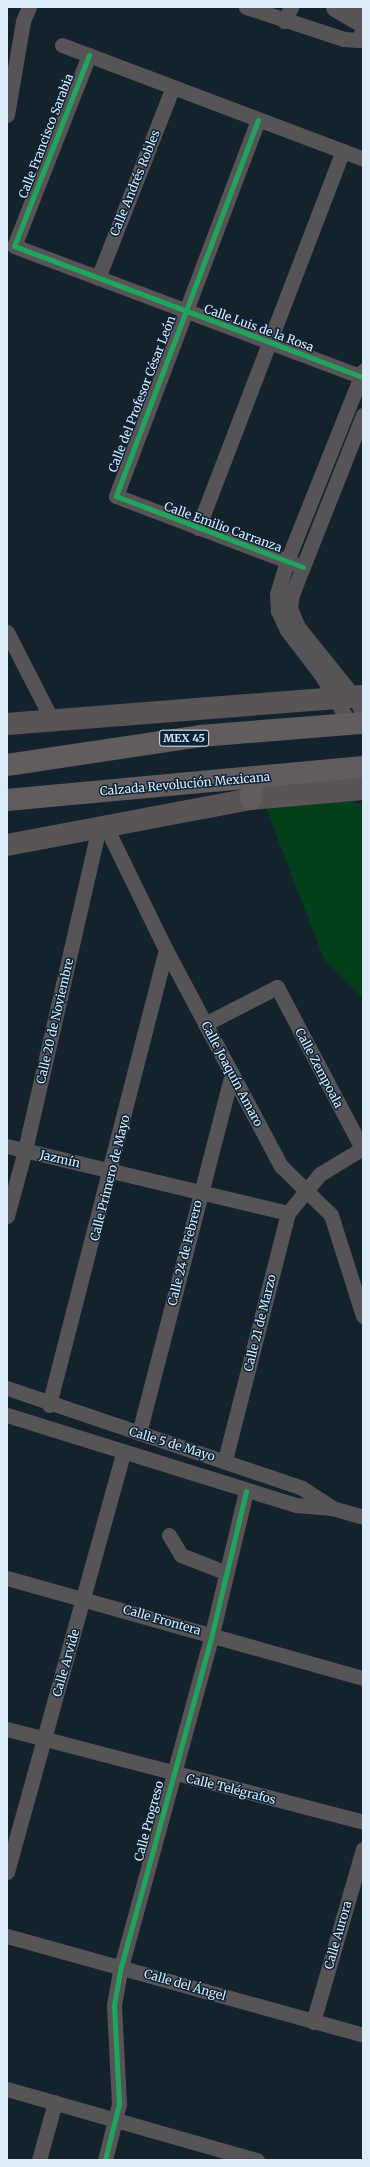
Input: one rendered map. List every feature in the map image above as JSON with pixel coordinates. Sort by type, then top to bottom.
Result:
[{"type":"main road","name":"MEX 45","points":[[7,765],[200,736],[355,709]]},
{"type":"main road","points":[[7,755],[74,754]]},
{"type":"main road","name":"Calzada Revolución Mexicana","points":[[7,800],[252,788],[363,767]]},
{"type":"main road","points":[[7,804],[30,798]]},
{"type":"street","points":[[7,115],[22,21],[29,7]]},
{"type":"street","points":[[246,7],[284,21],[344,39],[358,40],[363,29]]},
{"type":"street","points":[[284,21],[291,7]]},
{"type":"street","points":[[337,7],[363,22]]},
{"type":"street","points":[[62,45],[363,159]]},
{"type":"street","name":"Calle Francisco Sarabia","points":[[14,246],[88,55]]},
{"type":"street","name":"Calle Andrés Robles","points":[[98,278],[173,87]]},
{"type":"street","name":"Calle del Profesor César León","points":[[116,496],[184,311],[258,120]]},
{"type":"street","points":[[198,528],[344,151]]},
{"type":"street","name":"Calle Luis de la Rosa","points":[[14,246],[270,343],[362,375]]},
{"type":"street","points":[[355,709],[298,627],[284,610],[277,594],[287,561],[362,375]]},
{"type":"street","points":[[284,610],[363,415]]},
{"type":"street","name":"Calle Emilio Carranza","points":[[116,496],[302,567]]},
{"type":"street","points":[[7,632],[52,720]]},
{"type":"street","points":[[7,724],[52,720],[355,709]]},
{"type":"street","points":[[7,844],[102,825],[252,788],[363,789]]},
{"type":"street","name":"Calle Joaquín Amaro","points":[[102,825],[205,1024],[282,1166],[304,1190],[331,1215],[357,1278],[363,1316]]},
{"type":"street","name":"Calle 20 de Noviembre","points":[[7,1216],[25,1150],[102,825]]},
{"type":"street","name":"Calle Primero de Mayo","points":[[49,1405],[112,1171],[166,950]]},
{"type":"street","name":"Calle Zempoala","points":[[205,1024],[277,987],[362,1148]]},
{"type":"street","name":"Calle 24 de Febrero","points":[[139,1433],[200,1192],[232,1074]]},
{"type":"street","name":"Jazmín","points":[[7,1146],[288,1213]]},
{"type":"street","name":"Calle 21 de Marzo","points":[[225,1460],[288,1213],[304,1190],[320,1174],[362,1148]]},
{"type":"street","points":[[8,1417],[11,1390]]},
{"type":"street","name":"Calle 5 de Mayo","points":[[11,1390],[49,1405],[225,1460],[302,1488],[332,1508]]},
{"type":"street","name":"Calle 5 de Mayo","points":[[8,1417],[246,1491],[296,1505],[332,1508],[363,1517]]},
{"type":"street","name":"Calle Arvide","points":[[7,1872],[123,1454]]},
{"type":"street","name":"Calle Progreso","points":[[105,2160],[117,2118],[120,2081],[114,2005],[121,1967],[172,1774],[212,1634],[246,1491]]},
{"type":"street","points":[[169,1535],[181,1555],[227,1573]]},
{"type":"street","name":"Calle Frontera","points":[[7,1578],[84,1598],[363,1678]]},
{"type":"street","name":"Calle Telégrafos","points":[[7,1729],[172,1774],[363,1822]]},
{"type":"street","name":"Calle Aurora","points":[[313,2022],[363,1849]]},
{"type":"street","name":"Calle del Ángel","points":[[7,1936],[363,2035]]},
{"type":"street","points":[[7,2088],[117,2118],[257,2160]]},
{"type":"street","points":[[39,2160],[55,2102]]},
{"type":"green space","points":[[341,799],[363,804],[363,998],[324,959],[266,808]]},
{"type":"cycle path","points":[[89,55],[14,246],[363,377]]},
{"type":"cycle path","points":[[258,120],[116,496],[303,567]]},
{"type":"cycle path","points":[[105,2160],[119,2104],[114,2005],[121,1967],[212,1634],[246,1491]]}]
